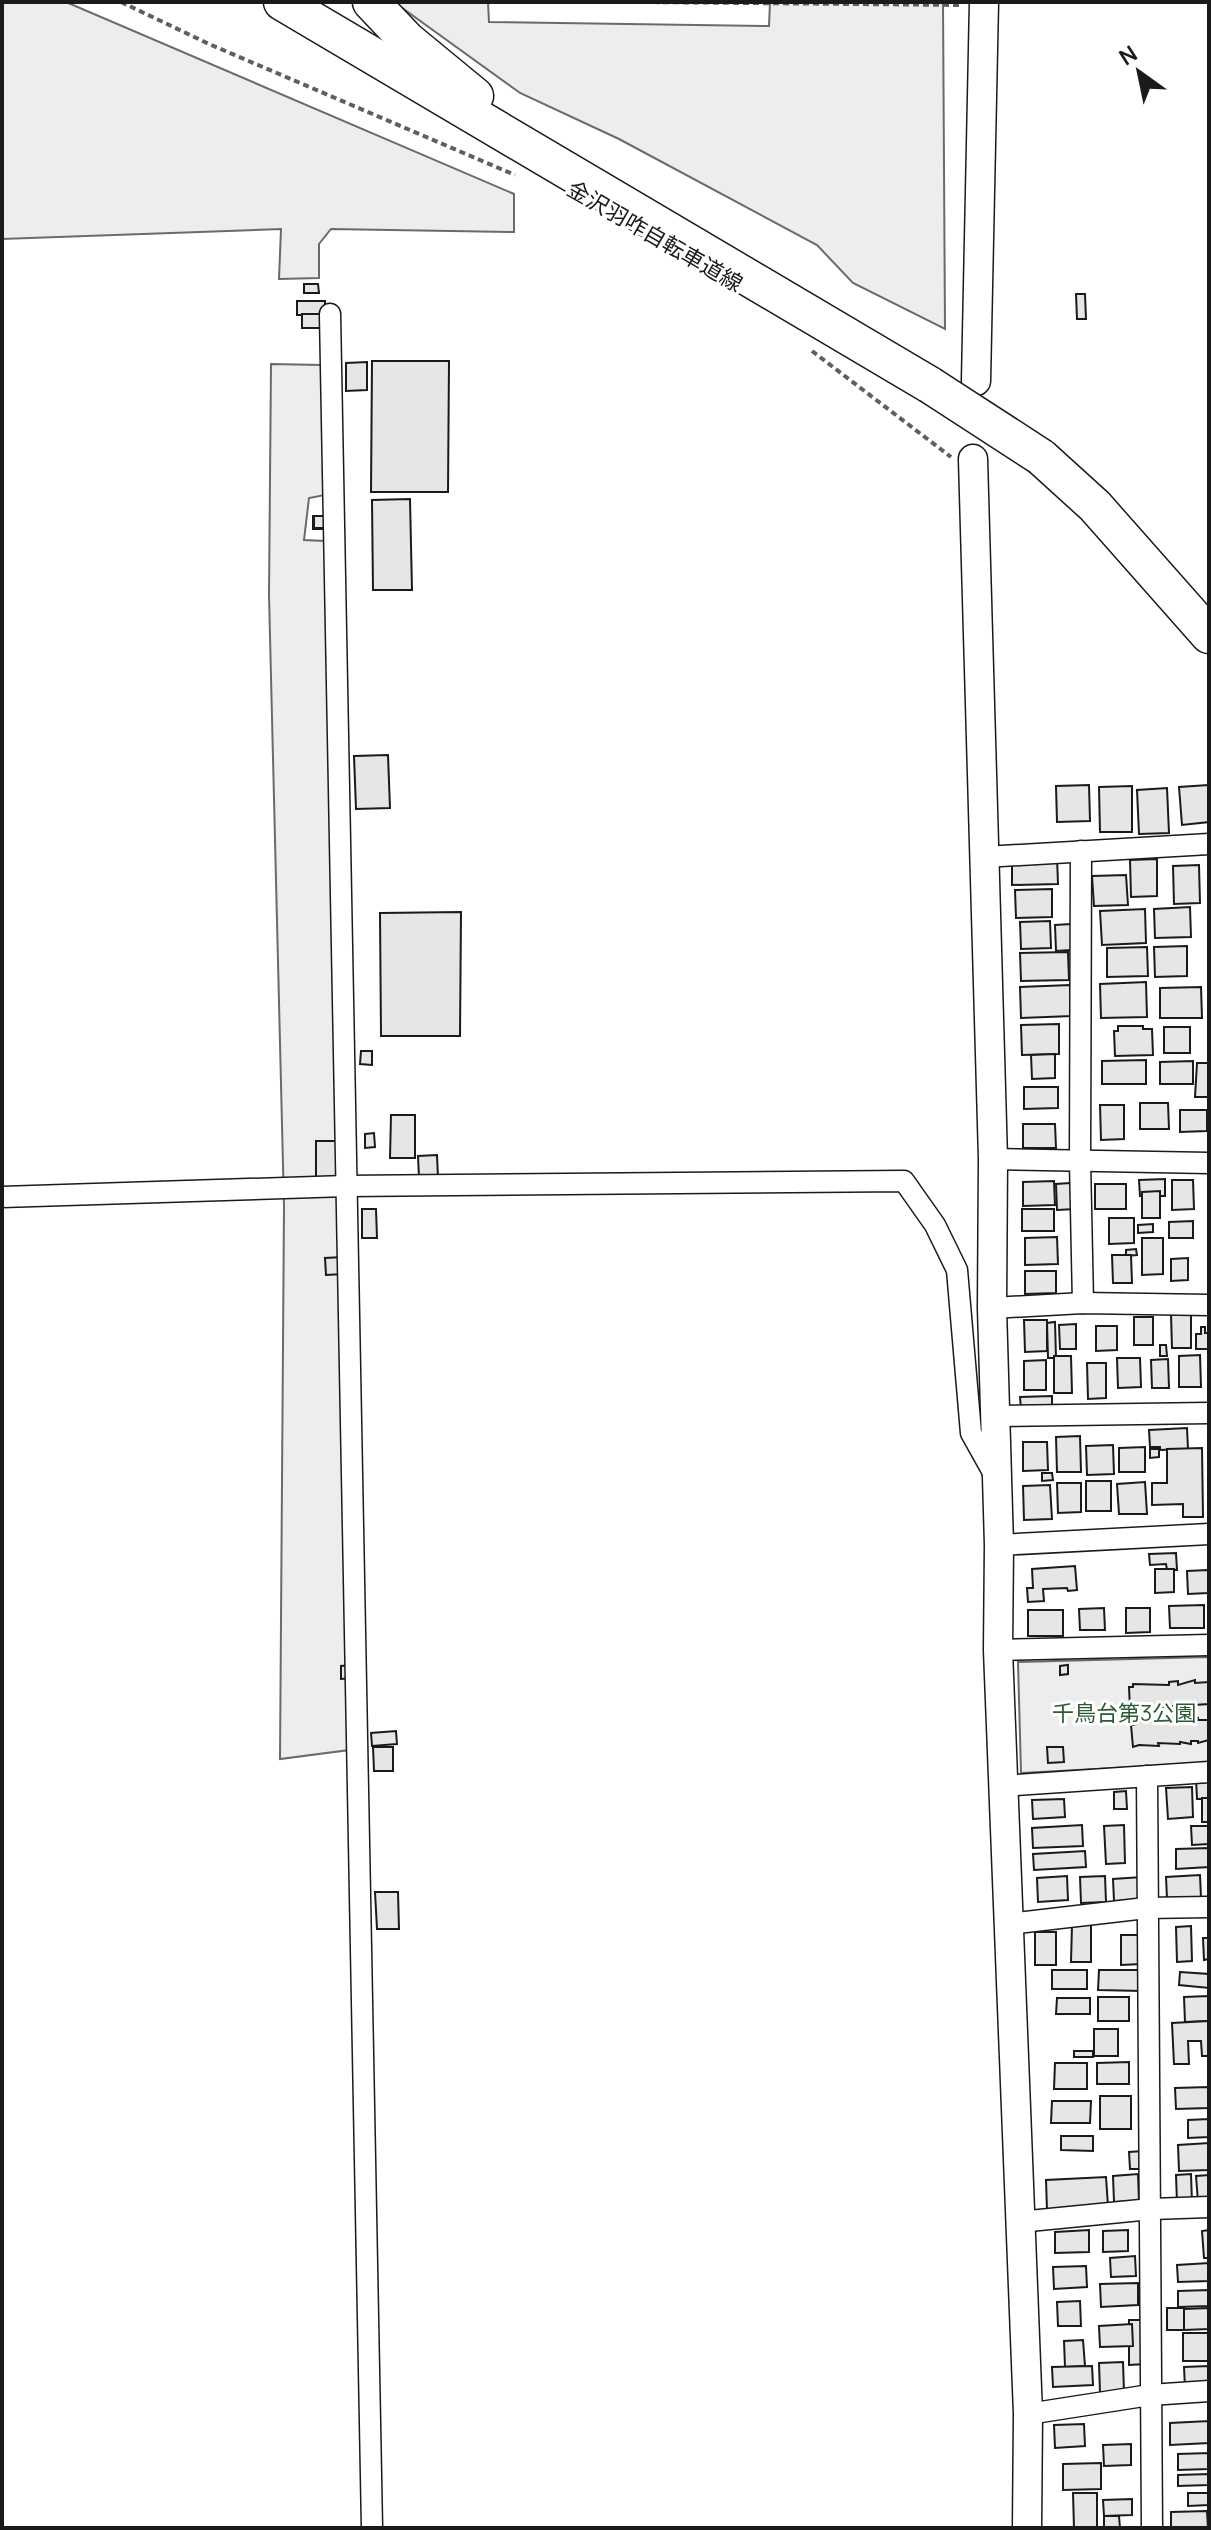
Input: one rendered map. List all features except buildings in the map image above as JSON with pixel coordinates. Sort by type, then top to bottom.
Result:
[{"type":"highway","points":[[282,2],[930,385],[1041,457],[1095,506],[1209,635]]},
{"type":"highway","points":[[371,2],[407,40],[490,108],[650,218]]},
{"type":"street","points":[[976,381],[984,3]]},
{"type":"street","points":[[330,314],[372,2528]]},
{"type":"street","points":[[964,459],[984,857],[993,1159],[992,1308],[999,1545],[998,1650],[1028,2414],[1027,2528]]},
{"type":"street","points":[[984,857],[1209,844]]},
{"type":"street","points":[[1081,851],[1083,1303]]},
{"type":"street","points":[[993,1159],[1209,1163]]},
{"type":"street","points":[[2,1197],[346,1186],[904,1181],[935,1225],[957,1270],[971,1433],[995,1476]]},
{"type":"street","points":[[992,1308],[1083,1303],[1209,1305]]},
{"type":"street","points":[[994,1416],[1209,1413]]},
{"type":"street","points":[[999,1545],[1209,1534]]},
{"type":"street","points":[[998,1650],[1209,1645]]},
{"type":"street","points":[[1002,1786],[1209,1772]]},
{"type":"street","points":[[1147,1776],[1152,2528]]},
{"type":"street","points":[[1008,1924],[1146,1908],[1209,1907]]},
{"type":"street","points":[[1019,2222],[1151,2209],[1209,2207]]},
{"type":"street","points":[[1028,2414],[1150,2395],[1209,2391]]},
{"type":"path","points":[[121,2],[209,44],[517,176]]},
{"type":"path","points":[[643,2],[984,3]]},
{"type":"path","points":[[801,343],[964,459]]},
{"type":"shaded area","points":[[2,2],[66,2],[514,194],[514,232],[331,229],[319,244],[319,278],[279,279],[281,229],[2,239]]},
{"type":"shaded area","points":[[394,2],[488,2],[489,22],[769,26],[770,2],[943,2],[945,329],[853,283],[817,245],[619,139],[520,93]]},
{"type":"shaded area","points":[[271,364],[321,365],[325,495],[309,498],[304,540],[325,541],[349,1750],[280,1759],[284,1206],[269,595]]},
{"type":"shaded area","name":"千鳥台第3公園","points":[[1209,1657],[1209,1763],[1021,1773],[1018,1662]]}]
